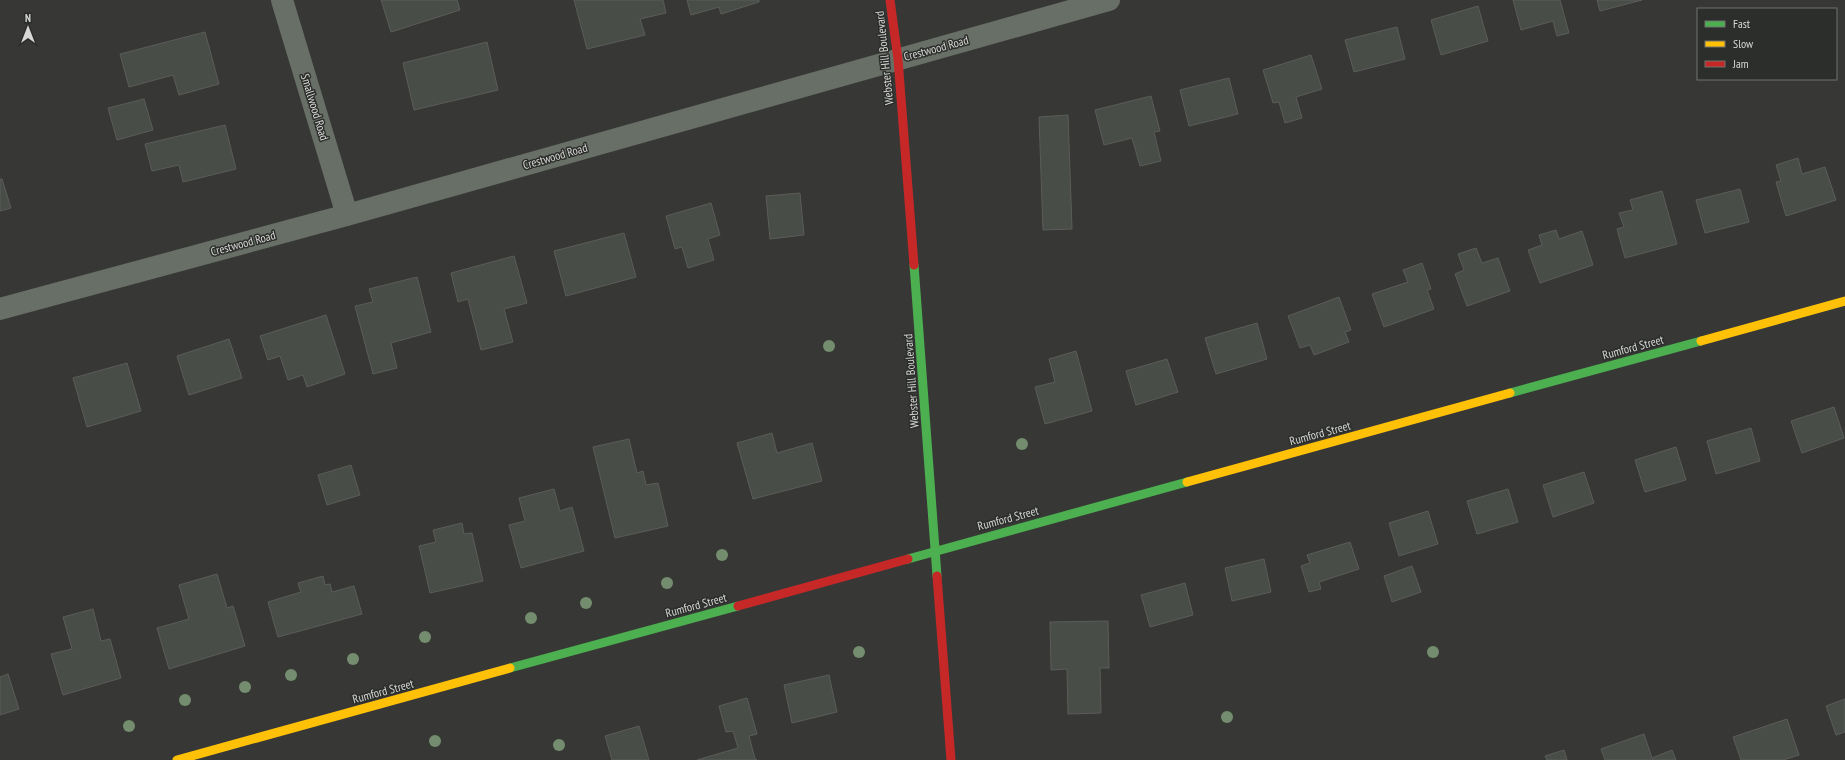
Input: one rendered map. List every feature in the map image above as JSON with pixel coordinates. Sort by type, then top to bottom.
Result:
[{"type":"street","name":"Smallwood Road","points":[[282,0],[346,215]]},
{"type":"street","name":"Webster Hill Boulevard","points":[[890,0],[898,58],[951,760]]},
{"type":"street","name":"Crestwood Road","points":[[0,308],[346,215],[898,58],[1109,0]]},
{"type":"street","name":"Rumford Street","points":[[177,760],[1845,301]]},
{"type":"building","points":[[381,0],[457,0],[460,10],[391,32]]},
{"type":"building","points":[[574,0],[663,0],[666,13],[640,19],[645,35],[587,49]]},
{"type":"building","points":[[687,0],[759,0],[759,2],[721,14],[719,7],[691,15]]},
{"type":"building","points":[[1513,0],[1560,0],[1569,33],[1557,36],[1553,21],[1521,30]]},
{"type":"building","points":[[1597,0],[1642,0],[1600,11]]},
{"type":"building","points":[[1478,6],[1488,41],[1441,55],[1431,20]]},
{"type":"building","points":[[1397,27],[1405,59],[1354,72],[1345,40]]},
{"type":"building","points":[[205,32],[219,84],[179,95],[173,75],[129,87],[120,54]]},
{"type":"building","points":[[487,42],[498,90],[414,110],[403,63]]},
{"type":"building","points":[[1311,55],[1322,89],[1296,97],[1302,118],[1285,123],[1279,102],[1273,103],[1263,70]]},
{"type":"building","points":[[1229,78],[1238,114],[1189,126],[1180,90]]},
{"type":"building","points":[[1151,96],[1160,131],[1154,132],[1161,161],[1140,166],[1132,138],[1104,145],[1095,110]]},
{"type":"building","points":[[144,99],[153,130],[117,140],[108,108]]},
{"type":"building","points":[[1068,115],[1072,229],[1043,230],[1039,117]]},
{"type":"building","points":[[225,125],[236,169],[183,182],[179,165],[152,171],[145,144]]},
{"type":"building","points":[[1798,158],[1802,174],[1825,167],[1836,200],[1786,216],[1776,182],[1781,181],[1776,165]]},
{"type":"building","points":[[0,179],[2,179],[11,208],[0,211]]},
{"type":"building","points":[[1740,189],[1749,222],[1705,233],[1696,200]]},
{"type":"building","points":[[1662,191],[1677,244],[1625,258],[1617,229],[1624,227],[1619,213],[1633,210],[1630,200]]},
{"type":"building","points":[[800,193],[804,235],[770,239],[766,196]]},
{"type":"building","points":[[711,203],[720,235],[708,239],[714,260],[688,268],[682,247],[675,249],[666,216]]},
{"type":"building","points":[[1556,230],[1559,239],[1582,231],[1593,265],[1540,283],[1528,250],[1542,245],[1539,235]]},
{"type":"building","points":[[624,233],[636,277],[566,296],[554,251]]},
{"type":"building","points":[[1476,248],[1482,263],[1498,258],[1510,291],[1467,306],[1455,274],[1464,270],[1458,254]]},
{"type":"building","points":[[514,256],[527,303],[504,309],[513,342],[481,350],[468,299],[458,302],[451,273]]},
{"type":"building","points":[[1422,263],[1431,289],[1427,290],[1434,309],[1384,327],[1372,294],[1408,282],[1403,270]]},
{"type":"building","points":[[417,277],[431,332],[391,343],[397,368],[373,374],[355,306],[373,302],[369,289]]},
{"type":"building","points":[[1339,297],[1351,330],[1345,332],[1349,342],[1314,355],[1310,345],[1300,348],[1288,316]]},
{"type":"building","points":[[326,315],[345,374],[307,387],[303,375],[288,380],[280,356],[268,360],[260,336]]},
{"type":"building","points":[[1257,323],[1267,359],[1216,374],[1205,338]]},
{"type":"building","points":[[229,339],[242,378],[189,395],[177,356]]},
{"type":"building","points":[[1076,351],[1092,411],[1045,424],[1035,387],[1055,382],[1049,359]]},
{"type":"building","points":[[1167,359],[1178,392],[1136,405],[1126,371]]},
{"type":"building","points":[[127,363],[141,411],[87,427],[73,378]]},
{"type":"building","points":[[1834,407],[1844,438],[1802,453],[1791,421]]},
{"type":"building","points":[[1751,428],[1760,461],[1716,474],[1707,441]]},
{"type":"building","points":[[772,433],[777,453],[812,443],[822,481],[753,499],[737,443]]},
{"type":"building","points":[[629,439],[637,473],[643,471],[646,485],[658,483],[668,526],[615,538],[593,447]]},
{"type":"building","points":[[1676,447],[1686,480],[1645,492],[1635,460]]},
{"type":"building","points":[[351,465],[360,495],[327,505],[318,475]]},
{"type":"building","points":[[1584,472],[1594,503],[1553,517],[1543,485]]},
{"type":"building","points":[[554,489],[560,511],[572,507],[584,551],[521,568],[509,525],[525,521],[519,498]]},
{"type":"building","points":[[1508,489],[1518,522],[1477,534],[1467,501]]},
{"type":"building","points":[[1428,511],[1438,544],[1399,556],[1389,523]]},
{"type":"building","points":[[462,523],[464,534],[472,533],[483,581],[430,593],[419,546],[436,542],[433,530]]},
{"type":"building","points":[[1350,542],[1359,569],[1319,582],[1321,589],[1309,592],[1301,566],[1310,563],[1307,555]]},
{"type":"building","points":[[1264,559],[1271,592],[1232,601],[1225,568]]},
{"type":"building","points":[[1412,566],[1421,592],[1392,602],[1384,576]]},
{"type":"building","points":[[217,574],[227,608],[233,606],[245,646],[169,669],[157,628],[189,619],[179,585]]},
{"type":"building","points":[[323,576],[325,585],[330,584],[332,592],[354,586],[362,614],[278,637],[268,602],[301,592],[298,583]]},
{"type":"building","points":[[1185,583],[1193,615],[1150,627],[1141,595]]},
{"type":"building","points":[[93,609],[101,641],[110,639],[121,678],[63,695],[51,654],[72,649],[63,617]]},
{"type":"building","points":[[1108,621],[1109,668],[1100,668],[1101,713],[1068,714],[1067,669],[1051,670],[1050,622]]},
{"type":"building","points":[[8,674],[19,709],[0,715],[0,677]]},
{"type":"building","points":[[829,675],[837,712],[792,723],[784,685]]},
{"type":"building","points":[[747,698],[757,734],[749,736],[755,759],[757,760],[697,760],[738,748],[733,731],[726,732],[719,706]]},
{"type":"building","points":[[1845,699],[1845,732],[1836,735],[1826,706]]},
{"type":"building","points":[[1787,719],[1799,755],[1783,760],[1741,760],[1733,737]]},
{"type":"building","points":[[639,726],[649,760],[612,760],[605,736]]},
{"type":"building","points":[[1644,734],[1652,758],[1672,750],[1676,760],[1605,760],[1601,749]]},
{"type":"building","points":[[1564,750],[1567,760],[1547,760],[1545,756]]},
{"type":"traffic: fast","points":[[914,265],[937,576]]},
{"type":"traffic: fast","points":[[1510,393],[1701,341]]},
{"type":"traffic: fast","points":[[908,559],[1187,482]]},
{"type":"traffic: fast","points":[[510,668],[738,606]]},
{"type":"traffic: slow","points":[[1701,341],[1845,301]]},
{"type":"traffic: slow","points":[[1187,482],[1510,393]]},
{"type":"traffic: slow","points":[[177,760],[510,668]]},
{"type":"traffic: jam","points":[[890,0],[898,59],[914,265]]},
{"type":"traffic: jam","points":[[738,606],[908,559]]},
{"type":"traffic: jam","points":[[937,576],[951,760]]}]
